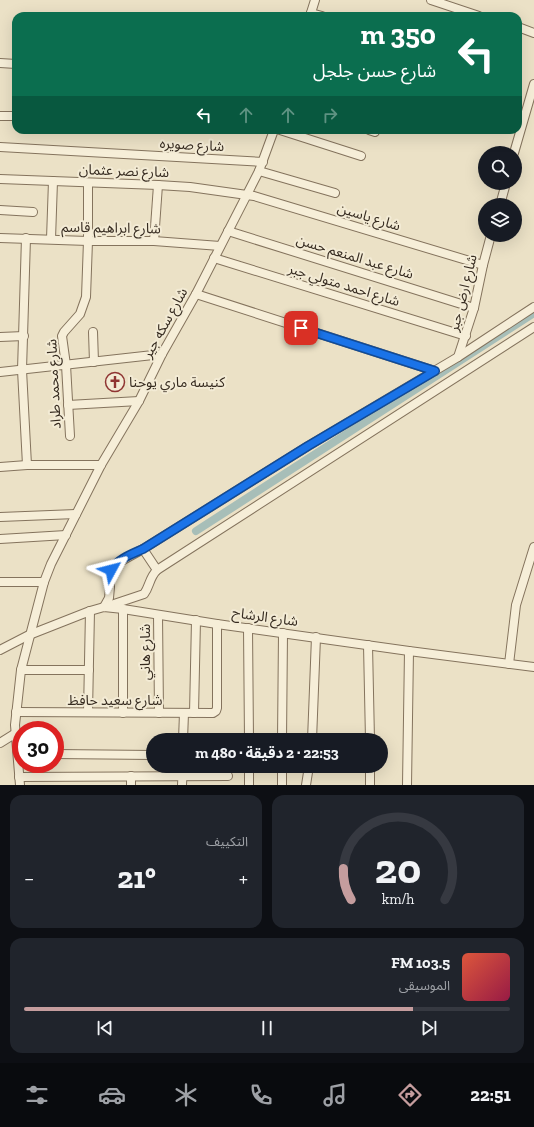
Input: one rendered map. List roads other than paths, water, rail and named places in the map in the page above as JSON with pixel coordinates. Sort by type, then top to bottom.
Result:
[{"type":"street","points":[[312,12],[315,0]]},
{"type":"street","points":[[431,0],[466,12]]},
{"type":"street","points":[[522,28],[534,33]]},
{"type":"street","points":[[0,63],[12,64]]},
{"type":"street","points":[[522,125],[534,84]]},
{"type":"street","points":[[0,116],[12,116]]},
{"type":"street","name":"شارع سكه جير","points":[[16,721],[21,670],[44,582],[51,564],[101,465],[139,401],[162,354],[196,294],[259,171],[273,134]]},
{"type":"street","points":[[292,134],[361,156]]},
{"type":"street","points":[[516,146],[520,134]]},
{"type":"street","name":"شارع صويره","points":[[0,147],[263,162]]},
{"type":"street","points":[[259,171],[334,193]]},
{"type":"street","name":"شارع نصر عثمان","points":[[0,178],[158,185],[216,191],[246,196]]},
{"type":"street","points":[[51,240],[53,181]]},
{"type":"street","name":"شارع محمد طراد","points":[[70,436],[66,365],[62,336],[80,314],[84,307],[86,297],[88,183]]},
{"type":"street","points":[[154,241],[158,185]]},
{"type":"street","name":"شارع ياسين","points":[[246,196],[254,196],[483,265]]},
{"type":"street","points":[[0,210],[33,212]]},
{"type":"street","name":"شارع عبد المنعم حسن","points":[[228,231],[474,308]]},
{"type":"street","name":"شارع ابراهيم قاسم","points":[[0,238],[88,241],[154,241],[220,246]]},
{"type":"street","points":[[26,238],[22,370],[27,465]]},
{"type":"street","name":"شارع ارض جبر","points":[[458,357],[474,308],[489,242]]},
{"type":"street","name":"شارع احمد متولي جبر","points":[[214,258],[466,336]]},
{"type":"street","points":[[196,294],[435,371]]},
{"type":"street","points":[[104,607],[110,593],[109,576],[114,565],[119,561],[143,549],[308,446],[458,357],[534,306]]},
{"type":"street","points":[[104,607],[144,594],[150,578],[157,570],[534,326]]},
{"type":"street","points":[[93,332],[94,362]]},
{"type":"street","points":[[0,337],[24,336]]},
{"type":"street","points":[[0,372],[162,354]]},
{"type":"street","points":[[68,405],[139,401]]},
{"type":"street","points":[[0,467],[27,465],[101,465]]},
{"type":"street","points":[[0,517],[76,514]]},
{"type":"street","points":[[0,539],[66,535]]},
{"type":"street","points":[[509,664],[516,605],[534,546]]},
{"type":"street","points":[[143,549],[157,570]]},
{"type":"street","points":[[0,582],[44,582]]},
{"type":"street","name":"شارع الرشاح","points":[[0,650],[29,635],[104,607],[409,651],[534,667]]},
{"type":"street","points":[[122,713],[123,609]]},
{"type":"street","points":[[88,712],[90,611]]},
{"type":"street","name":"شارع هاني","points":[[158,615],[159,713]]},
{"type":"street","points":[[194,713],[196,620]]},
{"type":"street","name":"شارع سعيد حافظ","points":[[16,712],[215,712],[217,708],[217,624]]},
{"type":"street","points":[[248,628],[249,733]]},
{"type":"street","points":[[282,733],[283,633]]},
{"type":"street","points":[[312,733],[316,638]]},
{"type":"street","points":[[368,645],[370,733]]},
{"type":"street","points":[[407,785],[409,651]]},
{"type":"street","points":[[21,670],[89,670]]},
{"type":"street","points":[[183,733],[184,713]]},
{"type":"street","points":[[0,743],[12,736]]},
{"type":"street","points":[[64,754],[146,755]]},
{"type":"street","points":[[182,773],[182,785]]},
{"type":"street","points":[[249,773],[249,785]]},
{"type":"street","points":[[282,773],[282,785]]},
{"type":"street","points":[[306,785],[308,773]]},
{"type":"street","points":[[370,773],[370,785]]},
{"type":"street","points":[[20,781],[81,781],[131,776],[228,776]]},
{"type":"street","points":[[131,776],[131,785]]},
{"type":"waterway","points":[[196,531],[534,313]]},
{"type":"place","name":"كنيسة ماري يوحنا","points":[[115,382]]}]
